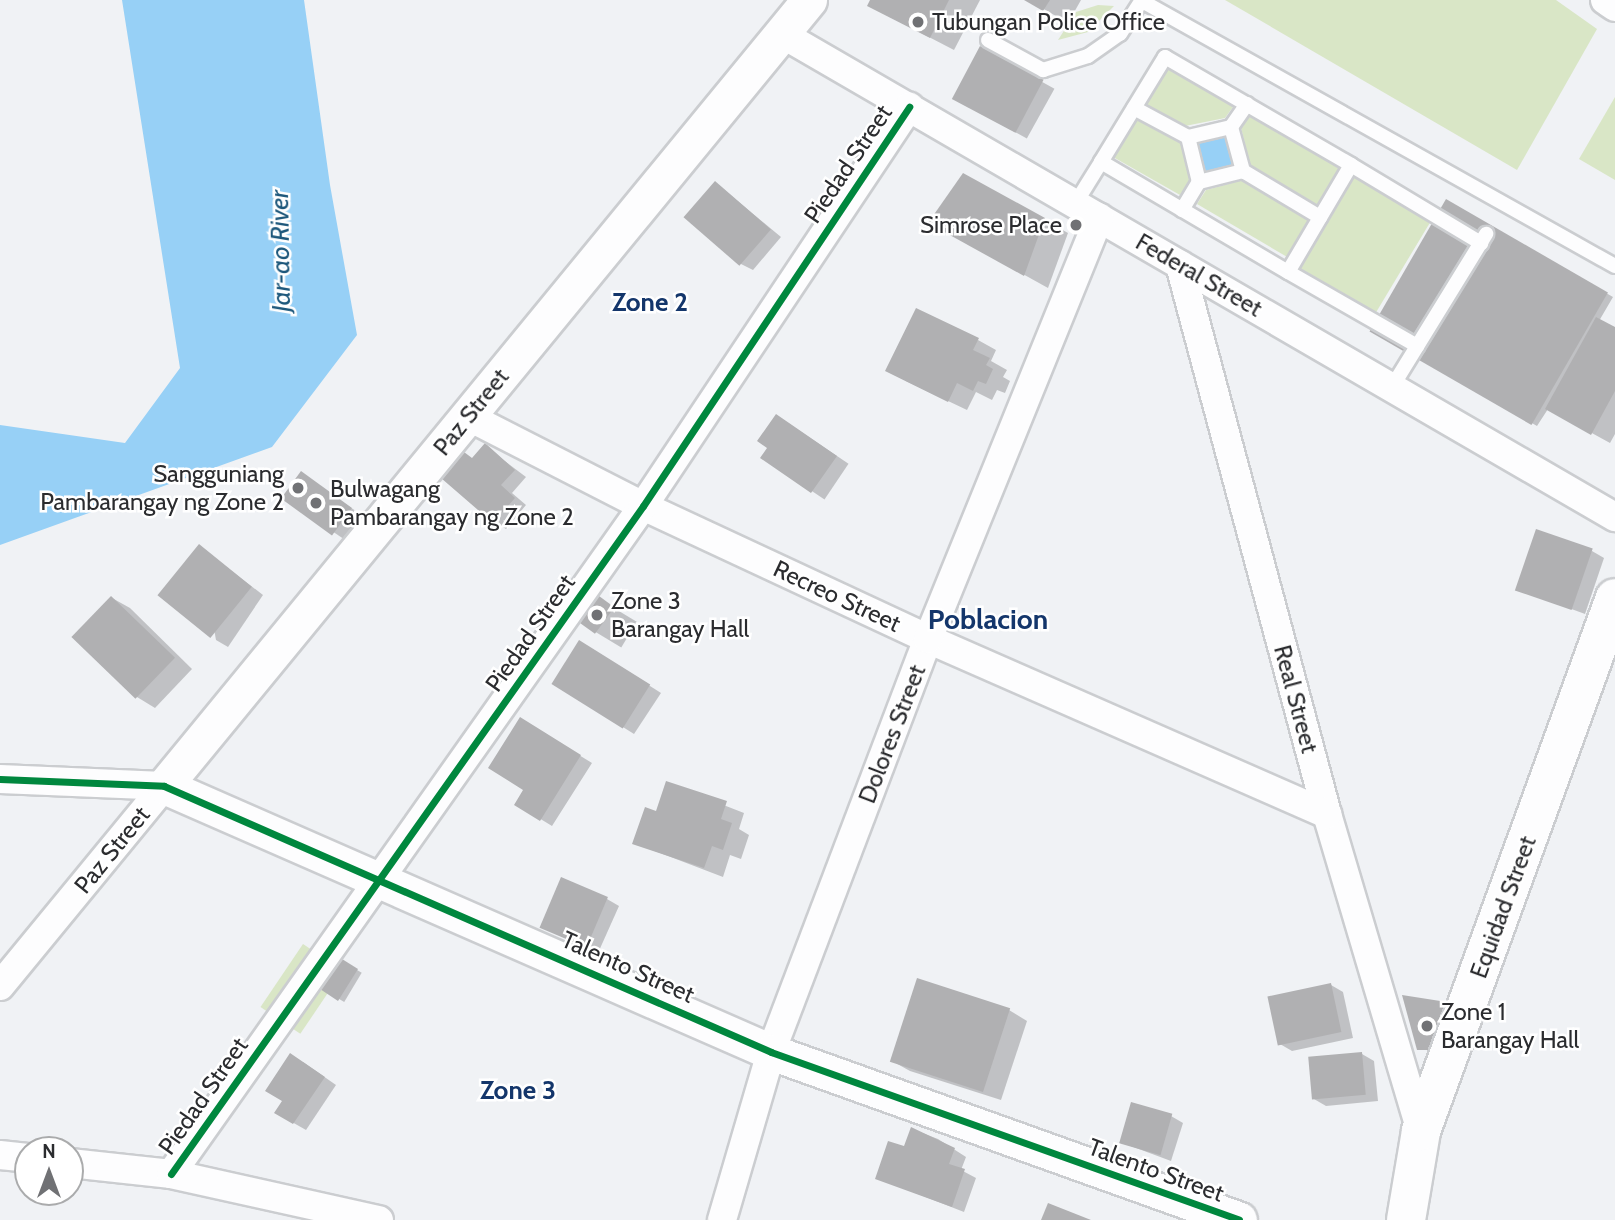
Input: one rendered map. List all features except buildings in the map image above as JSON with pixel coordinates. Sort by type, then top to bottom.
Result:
[{"type":"main road","name":"Equidad Street","points":[[1406,1220],[1421,1131],[1615,598]]},
{"type":"street","name":"Paz Street","points":[[0,986],[809,0]]},
{"type":"street","points":[[1605,0],[1615,7]]},
{"type":"street","name":"Federal Street","points":[[782,34],[1615,517]]},
{"type":"street","name":"Piedad Street","points":[[172,1174],[643,506],[909,107]]},
{"type":"street","name":"Dolores Street","points":[[722,1220],[771,1052],[1087,211]]},
{"type":"street","name":"Real Street","points":[[1180,265],[1327,814],[1421,1131]]},
{"type":"street","name":"Recreo Street","points":[[467,416],[643,506],[928,639],[1327,814]]},
{"type":"street","name":"Talento Street","points":[[0,779],[164,786],[382,878],[771,1052],[1239,1220]]},
{"type":"street","points":[[84,1165],[172,1174],[379,1220]]},
{"type":"lane","points":[[989,40],[1043,70],[1088,56],[1120,34],[1142,0],[1615,266]]},
{"type":"lane","points":[[1087,211],[1101,162],[1165,57],[1351,165],[1484,238],[1392,387]]},
{"type":"lane","points":[[1134,108],[1188,137],[1231,127],[1247,104]]},
{"type":"lane","points":[[1231,127],[1243,171],[1320,217]]},
{"type":"lane","points":[[1188,137],[1199,182]]},
{"type":"lane","points":[[1101,162],[1417,346]]},
{"type":"lane","points":[[1288,272],[1351,165]]},
{"type":"lane","points":[[1182,210],[1199,182],[1243,171]]},
{"type":"green space","points":[[1225,0],[1556,0],[1597,29],[1517,170]]},
{"type":"green space","points":[[1098,5],[1114,6],[1088,32],[1058,40],[1076,12]]},
{"type":"green space","points":[[1165,57],[1238,100],[1225,118],[1185,126],[1138,101]]},
{"type":"green space","points":[[1615,97],[1615,180],[1579,159]]},
{"type":"green space","points":[[1254,109],[1351,165],[1324,212],[1251,168],[1241,128]]},
{"type":"green space","points":[[1130,114],[1180,141],[1190,180],[1180,195],[1106,153]]},
{"type":"green space","points":[[1353,172],[1432,219],[1375,314],[1296,266]]},
{"type":"green space","points":[[1243,180],[1316,225],[1294,261],[1197,204],[1206,190]]},
{"type":"green space","points":[[303,944],[343,971],[300,1034],[261,1007]]},
{"type":"water","name":"Jar-ao River","points":[[122,0],[304,0],[330,185],[357,335],[272,447],[0,545],[0,425],[125,443],[180,368]]},
{"type":"water","points":[[1226,136],[1234,165],[1205,173],[1197,144]]},
{"type":"cycle path","points":[[171,1174],[643,506],[909,107]]},
{"type":"cycle path","points":[[0,779],[164,786],[771,1052],[1239,1220]]},
{"type":"place","name":"Tubungan Police Office","points":[[918,22]]},
{"type":"place","name":"Simrose Place","points":[[1076,225]]},
{"type":"place","name":"Sangguniang Pambarangay ng Zone 2","points":[[298,488]]},
{"type":"place","name":"Bulwagang Pambarangay ng Zone 2","points":[[316,503]]},
{"type":"place","name":"Zone 3 Barangay Hall","points":[[597,615]]},
{"type":"place","name":"Zone 1 Barangay Hall","points":[[1427,1026]]},
{"type":"district","name":"Zone 2","points":[[650,303]]},
{"type":"district","name":"Poblacion","points":[[988,619]]},
{"type":"district","name":"Zone 3","points":[[518,1091]]}]
